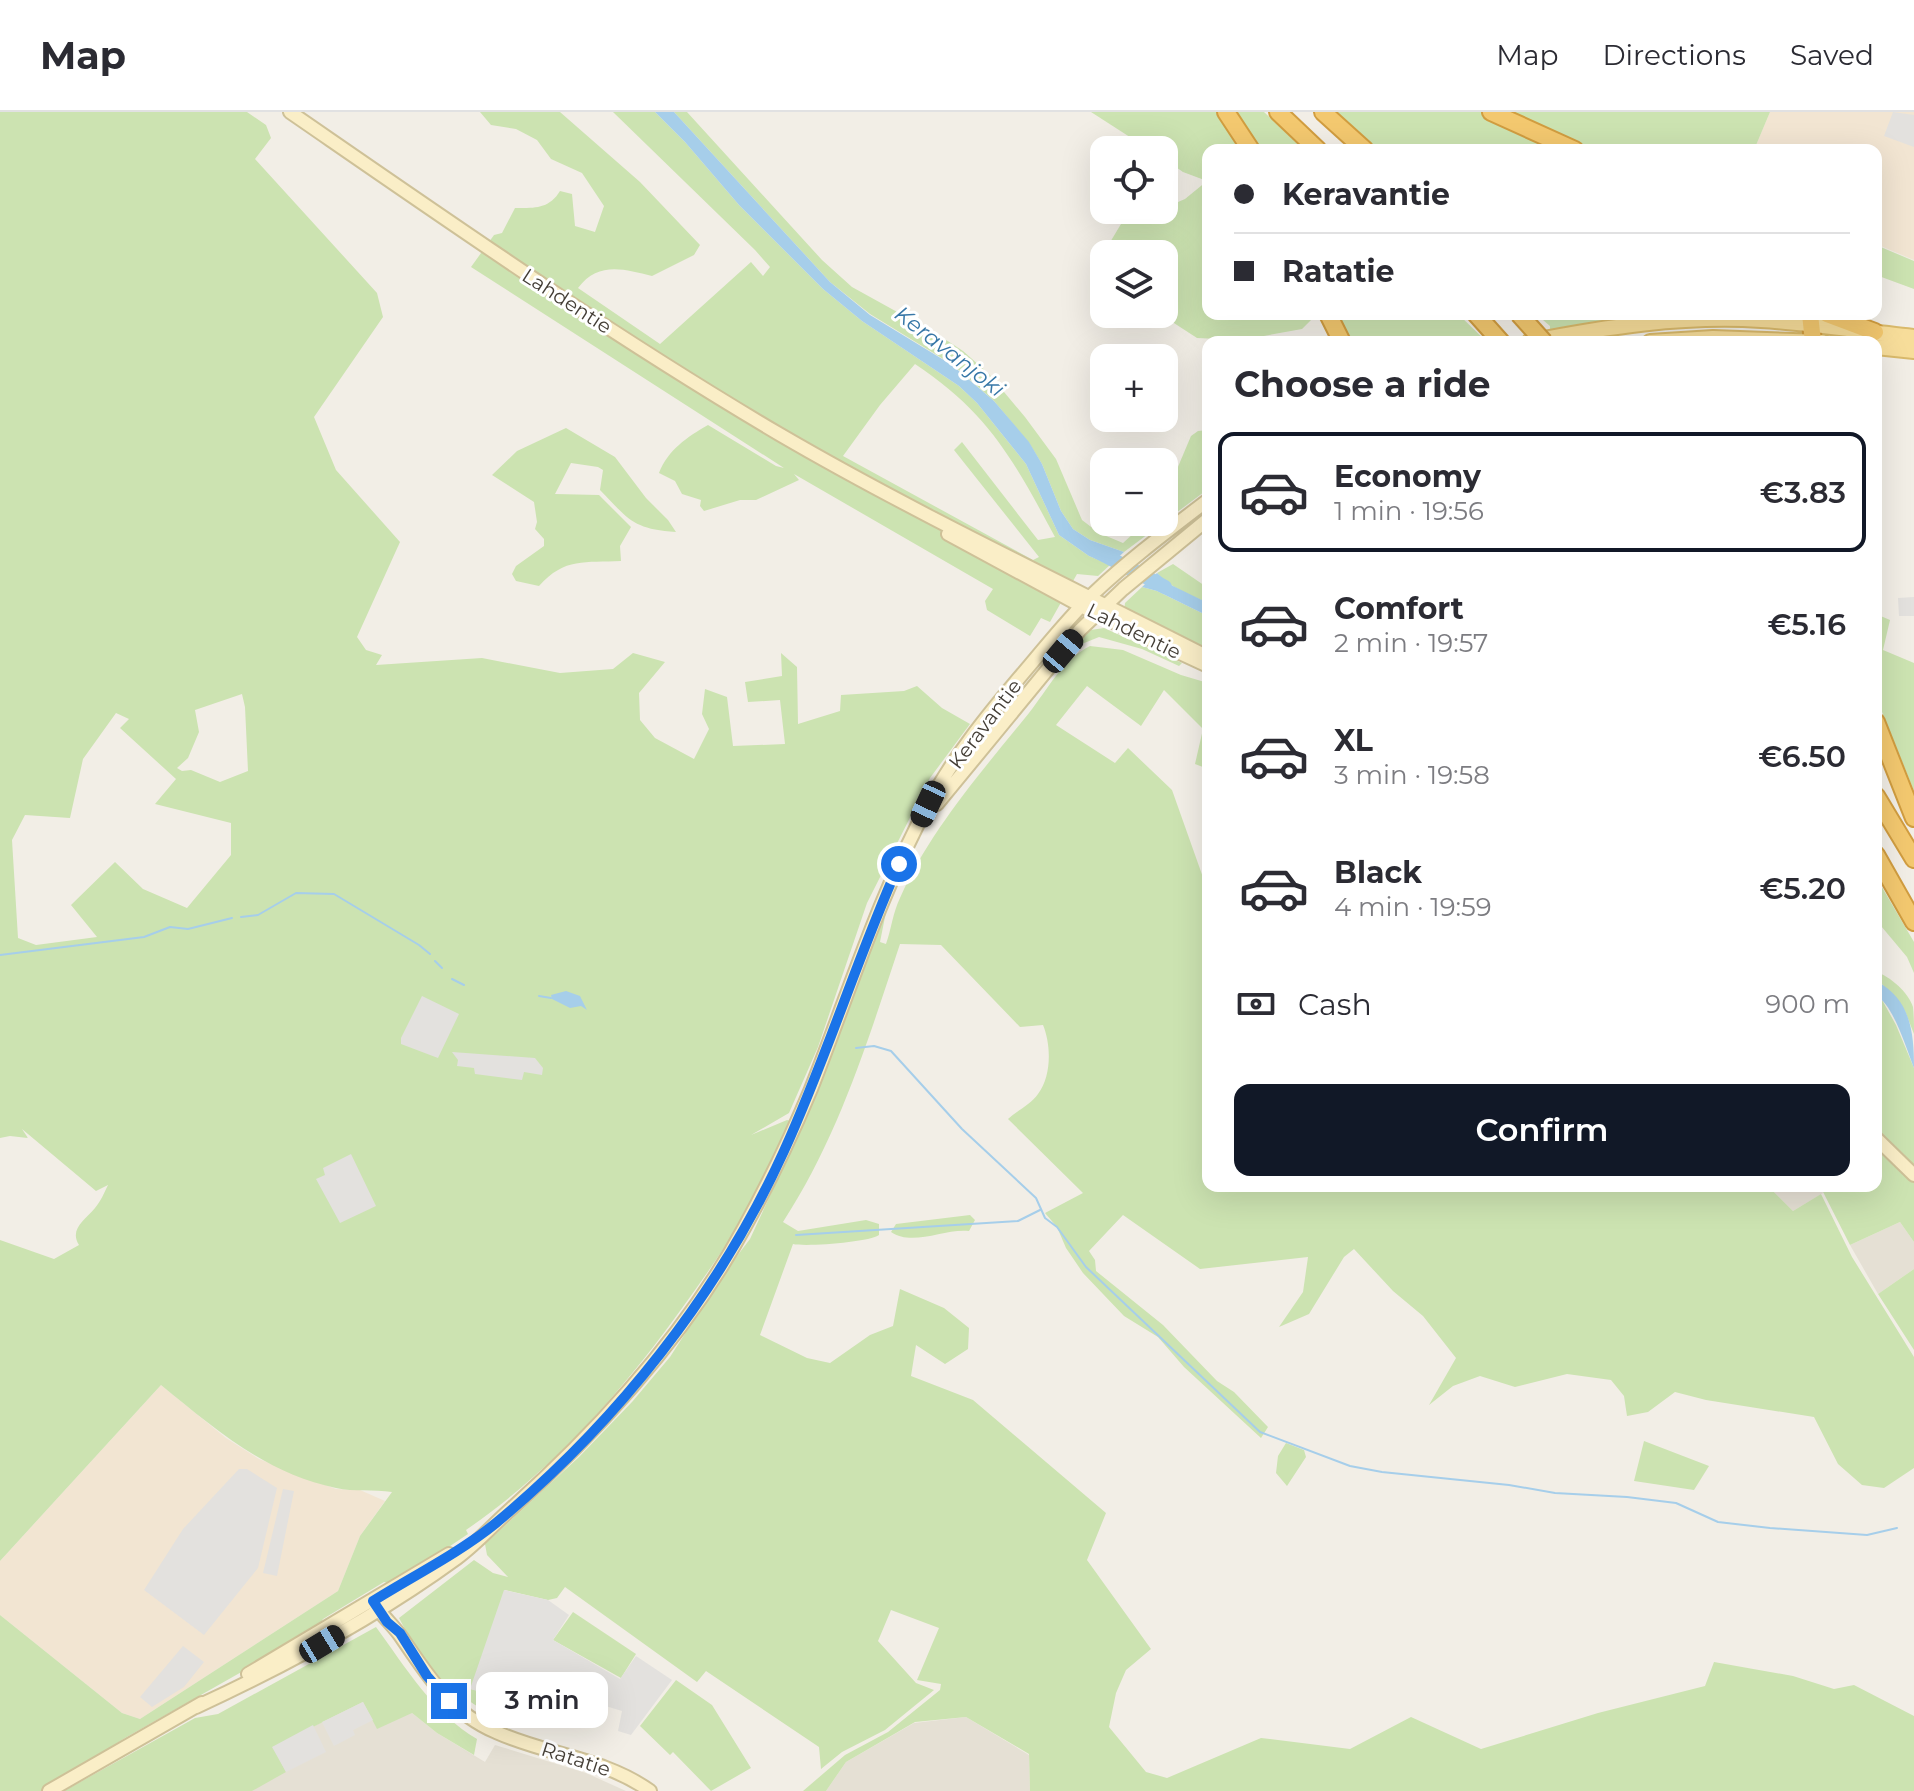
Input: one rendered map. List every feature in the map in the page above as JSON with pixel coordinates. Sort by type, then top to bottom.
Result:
[{"type":"highway","points":[[1226,112],[1247,144]]},
{"type":"highway","points":[[1278,112],[1312,144]]},
{"type":"highway","points":[[1323,112],[1358,144]]},
{"type":"highway","points":[[1491,112],[1562,144]]},
{"type":"highway","points":[[1482,320],[1496,336]]},
{"type":"highway","points":[[1524,320],[1539,336]]},
{"type":"highway","points":[[1839,320],[1870,336]]},
{"type":"highway","points":[[1882,737],[1914,818]]},
{"type":"highway","points":[[1882,806],[1914,859]]},
{"type":"highway","points":[[1882,866],[1914,922]]},
{"type":"main road","name":"Lahdentie","points":[[290,112],[527,276],[686,378],[854,475],[1202,663]]},
{"type":"main road","points":[[1558,336],[1654,322],[1758,320]]},
{"type":"main road","points":[[1813,320],[1866,336]]},
{"type":"main road","points":[[1882,339],[1914,337]]},
{"type":"main road","points":[[1882,341],[1914,351]]},
{"type":"main road","name":"Keravantie","points":[[49,1791],[196,1707],[296,1658],[493,1525],[566,1457],[631,1388],[721,1268],[782,1155],[812,1086],[859,956],[928,804],[966,745],[1086,601],[1137,555],[1202,505]]},
{"type":"main road","name":"Keravantie","points":[[917,829],[1023,697],[1101,609],[1202,524]]},
{"type":"main road","name":"Lahdentie","points":[[1101,609],[1202,654]]},
{"type":"main road","points":[[1882,1144],[1914,1175]]},
{"type":"main road","name":"Ratatie","points":[[380,1603],[387,1622],[400,1633],[427,1676],[449,1701],[479,1724],[512,1738],[607,1767],[650,1791]]},
{"type":"shaded area","points":[[1770,112],[1914,112],[1914,260],[1882,247],[1882,144],[1757,144]]},
{"type":"shaded area","points":[[1893,112],[1914,115],[1914,147],[1884,136]]},
{"type":"shaded area","points":[[1914,597],[1914,616],[1899,616],[1898,598]]},
{"type":"shaded area","points":[[422,996],[459,1014],[438,1058],[401,1044],[401,1038]]},
{"type":"shaded area","points":[[452,1052],[535,1058],[543,1068],[542,1075],[524,1072],[522,1080],[475,1074],[474,1068],[457,1066],[458,1060]]},
{"type":"shaded area","points":[[351,1154],[376,1206],[340,1223],[316,1179],[325,1175],[323,1168]]},
{"type":"shaded area","points":[[1774,1192],[1823,1192],[1823,1193],[1793,1211]]},
{"type":"shaded area","points":[[1900,1222],[1914,1242],[1914,1269],[1878,1294],[1850,1245]]},
{"type":"shaded area","points":[[161,1385],[226,1438],[259,1459],[336,1489],[360,1490],[385,1501],[360,1536],[338,1591],[140,1719],[122,1713],[0,1615],[0,1561]]},
{"type":"shaded area","points":[[239,1469],[247,1469],[277,1488],[258,1568],[204,1635],[144,1590],[183,1529]]},
{"type":"shaded area","points":[[283,1489],[294,1491],[277,1576],[263,1573]]},
{"type":"shaded area","points":[[504,1590],[548,1600],[569,1615],[553,1640],[620,1679],[636,1656],[672,1680],[631,1735],[618,1731],[622,1711],[523,1681],[513,1701],[470,1689]]},
{"type":"shaded area","points":[[183,1646],[204,1662],[184,1687],[152,1707],[140,1697]]},
{"type":"shaded area","points":[[363,1702],[412,1713],[437,1733],[485,1762],[495,1745],[586,1773],[626,1791],[252,1791],[272,1747]]},
{"type":"shaded area","points":[[363,1702],[373,1720],[353,1730],[355,1735],[334,1746],[322,1722]]},
{"type":"shaded area","points":[[966,1717],[1029,1755],[1030,1791],[826,1791],[846,1762],[914,1723]]},
{"type":"shaded area","points":[[313,1725],[326,1752],[286,1772],[272,1747]]},
{"type":"green space","points":[[0,112],[247,112],[266,125],[271,138],[255,159],[377,293],[383,317],[314,417],[336,470],[400,542],[357,637],[366,650],[382,655],[376,665],[482,658],[560,673],[613,669],[633,653],[665,662],[639,693],[640,720],[655,738],[694,759],[709,729],[702,714],[705,689],[727,697],[733,746],[785,744],[780,700],[748,702],[745,682],[782,676],[781,653],[797,667],[798,724],[840,711],[841,695],[904,691],[917,686],[942,708],[970,724],[930,778],[867,903],[818,1047],[789,1113],[751,1135],[791,1121],[761,1187],[695,1290],[619,1389],[563,1449],[500,1505],[466,1530],[468,1534],[398,1581],[392,1584],[384,1582],[323,1619],[317,1629],[125,1738],[42,1791],[0,1791],[0,1615],[122,1713],[140,1719],[338,1591],[360,1536],[392,1492],[336,1488],[287,1472],[242,1447],[161,1385],[0,1561],[0,1240],[54,1259],[79,1245],[77,1229],[97,1205],[108,1185],[96,1191],[22,1129],[28,1138],[0,1138]],"holes":[[[242,694],[248,771],[220,782],[191,770],[177,768],[188,758],[199,732],[195,710]],[[116,713],[129,719],[120,728],[176,779],[155,804],[231,823],[231,855],[187,908],[143,889],[115,862],[71,905],[97,937],[36,945],[18,938],[12,840],[25,815],[70,818],[83,759]]]},
{"type":"green space","points":[[480,112],[560,112],[640,182],[700,245],[694,255],[652,276],[603,270],[586,279],[578,288],[660,344],[751,262],[763,276],[770,267],[613,112],[655,112],[739,205],[823,289],[862,321],[959,386],[977,403],[1026,464],[1059,535],[1089,556],[1110,565],[1098,576],[1077,574],[1050,622],[1041,618],[1030,636],[987,610],[985,601],[993,589],[794,474],[799,480],[756,500],[740,500],[704,511],[700,506],[701,500],[682,494],[675,481],[659,473],[679,445],[708,425],[784,468],[471,267],[494,235],[502,233],[515,208],[546,204],[560,191],[572,194],[575,226],[595,232],[604,206],[582,173],[551,159],[537,140],[516,129],[491,125]],"holes":[[[915,364],[941,382],[981,420],[1026,485],[1055,537],[1038,540],[962,442],[954,450],[1039,557],[1033,560],[843,456]]]},
{"type":"green space","points":[[674,112],[687,112],[822,260],[852,287],[937,334],[989,374],[1056,459],[1082,520],[1090,526],[1090,536],[1106,536],[1123,543],[1131,536],[1145,536],[1124,552],[1090,540],[1073,529],[1061,511],[1042,464],[994,401],[953,365],[870,314],[830,282]]},
{"type":"green space","points":[[1091,112],[1218,112],[1237,144],[1202,144],[1202,179],[1178,169],[1178,136],[1128,136]]},
{"type":"green space","points":[[1232,112],[1264,112],[1298,144],[1252,144]]},
{"type":"green space","points":[[1334,112],[1482,112],[1553,144],[1367,144]]},
{"type":"green space","points":[[1505,112],[1770,112],[1757,144],[1575,144]]},
{"type":"green space","points":[[1202,185],[1202,320],[1311,320],[1302,329],[1264,336],[1197,338],[1178,326],[1178,240],[1111,240],[1121,224],[1178,224],[1178,202]]},
{"type":"green space","points":[[1882,248],[1914,261],[1914,289],[1882,277]]},
{"type":"green space","points":[[1341,320],[1464,320],[1481,336],[1347,336]]},
{"type":"green space","points":[[1543,320],[1636,320],[1550,330]]},
{"type":"green space","points":[[566,428],[615,457],[676,532],[650,528],[633,521],[600,490],[603,470],[571,463],[555,494],[599,495],[631,527],[620,546],[621,561],[576,563],[558,570],[539,586],[516,581],[512,574],[516,566],[544,546],[544,539],[535,529],[534,502],[492,475],[517,451]]},
{"type":"green space","points":[[1202,431],[1202,494],[1178,512],[1178,467],[1191,436]]},
{"type":"green space","points":[[1173,564],[1202,584],[1202,600],[1175,587],[1157,573]]},
{"type":"green space","points":[[1142,587],[1202,613],[1202,650],[1124,611],[1125,603]]},
{"type":"green space","points":[[1882,617],[1890,620],[1883,650],[1914,663],[1914,791],[1882,712]]},
{"type":"green space","points":[[1104,628],[1182,663],[1179,666],[1142,649],[1099,637],[1072,648],[1091,630]]},
{"type":"green space","points":[[1090,646],[1123,650],[1202,681],[1202,728],[1164,690],[1141,726],[1087,686],[1056,725],[1115,763],[1128,748],[1172,790],[1202,875],[1202,1192],[1774,1192],[1793,1211],[1821,1194],[1852,1257],[1914,1357],[1914,1468],[1884,1488],[1862,1485],[1838,1464],[1814,1417],[1675,1392],[1648,1412],[1627,1416],[1624,1396],[1611,1380],[1567,1374],[1515,1387],[1480,1376],[1453,1386],[1429,1405],[1456,1358],[1423,1316],[1393,1291],[1354,1249],[1344,1257],[1309,1314],[1279,1327],[1303,1292],[1308,1257],[1200,1269],[1123,1215],[1089,1251],[1095,1260],[1096,1271],[1163,1325],[1217,1381],[1234,1392],[1268,1427],[1261,1438],[1184,1367],[1158,1337],[1124,1316],[1083,1273],[1066,1248],[1057,1227],[1045,1213],[1083,1193],[1008,1119],[1035,1098],[1043,1087],[1049,1050],[1043,1025],[1020,1027],[941,945],[900,944],[836,1122],[783,1222],[798,1231],[866,1220],[879,1224],[879,1235],[838,1243],[793,1244],[760,1335],[807,1358],[830,1363],[870,1335],[893,1326],[900,1289],[944,1308],[969,1328],[968,1349],[945,1364],[916,1345],[911,1376],[973,1400],[1106,1513],[1087,1560],[1151,1649],[1126,1670],[1116,1693],[1109,1727],[1146,1772],[1167,1778],[1261,1738],[1350,1749],[1411,1717],[1481,1749],[1598,1713],[1705,1686],[1714,1662],[1793,1676],[1834,1689],[1854,1685],[1914,1716],[1914,1791],[1030,1791],[1029,1754],[966,1717],[915,1722],[846,1762],[826,1791],[803,1791],[845,1755],[888,1732],[940,1690],[941,1684],[917,1680],[939,1628],[891,1610],[878,1641],[916,1683],[934,1690],[885,1730],[842,1752],[821,1769],[819,1747],[706,1671],[697,1682],[565,1587],[557,1598],[548,1600],[505,1590],[471,1689],[497,1695],[505,1701],[499,1721],[438,1680],[415,1648],[399,1618],[474,1560],[493,1573],[508,1577],[487,1555],[485,1544],[579,1457],[670,1357],[724,1273],[750,1239],[811,1107],[888,902],[880,942],[886,944],[900,898],[926,848],[1056,676]]},
{"type":"green space","points":[[1202,733],[1202,767],[1195,764]]},
{"type":"green space","points":[[1882,887],[1914,942],[1914,973],[1907,957],[1882,927]]},
{"type":"green space","points":[[1882,975],[1908,996],[1913,1007],[1914,1034],[1905,1011],[1882,984]]},
{"type":"green space","points":[[1882,1000],[1914,1068],[1914,1165],[1882,1134]]},
{"type":"green space","points":[[1882,1151],[1914,1181],[1914,1242],[1900,1222],[1850,1245],[1823,1192],[1882,1192]]},
{"type":"green space","points":[[970,1215],[975,1220],[969,1231],[909,1238],[891,1232],[896,1224]]},
{"type":"green space","points":[[1914,1269],[1914,1350],[1878,1294]]},
{"type":"green space","points":[[1644,1441],[1709,1466],[1694,1490],[1634,1481]]},
{"type":"green space","points":[[1286,1443],[1304,1450],[1306,1457],[1287,1486],[1276,1473],[1278,1456]]},
{"type":"green space","points":[[573,1612],[636,1654],[621,1678],[553,1640]]},
{"type":"green space","points":[[376,1627],[434,1703],[477,1739],[474,1755],[437,1733],[412,1713],[377,1729],[363,1702],[273,1747],[286,1772],[252,1791],[64,1791],[195,1718],[218,1714]]},
{"type":"green space","points":[[676,1680],[712,1705],[751,1768],[711,1791],[673,1752],[670,1755],[640,1726]]},
{"type":"water","points":[[655,112],[674,112],[830,282],[870,315],[952,365],[994,401],[1029,442],[1042,464],[1061,511],[1073,529],[1090,540],[1124,552],[1110,565],[1089,556],[1059,535],[1026,464],[977,403],[959,386],[862,321],[823,289],[739,205]]},
{"type":"water","points":[[1157,573],[1171,585],[1202,600],[1202,613],[1157,591],[1142,587]]},
{"type":"water","points":[[1882,984],[1897,997],[1908,1018],[1914,1068],[1894,1018],[1882,1000]]},
{"type":"water","points":[[566,991],[580,996],[587,1010],[581,1006],[570,1008],[552,999],[551,995]]},
{"type":"waterway","name":"Keravanjoki","points":[[1098,552],[1165,587]]},
{"type":"waterway","points":[[241,917],[258,915],[296,893],[334,894],[430,954]]},
{"type":"waterway","points":[[0,955],[144,937],[170,927],[188,929],[232,918]]},
{"type":"waterway","points":[[435,961],[442,968]]},
{"type":"waterway","points":[[452,979],[464,985]]},
{"type":"waterway","points":[[539,996],[551,998]]},
{"type":"waterway","points":[[856,1048],[874,1046],[891,1051],[962,1129],[1036,1198],[1045,1218],[1057,1227],[1086,1267],[1260,1432],[1350,1466],[1382,1472],[1555,1493],[1676,1503],[1718,1522],[1770,1528],[1867,1535],[1897,1528]]},
{"type":"waterway","points":[[796,1235],[1018,1221],[1040,1210]]},
{"type":"route","points":[[449,1701],[373,1601],[493,1525],[527,1495],[631,1388],[699,1300],[742,1233],[782,1155],[812,1086],[859,956],[899,864]]}]
